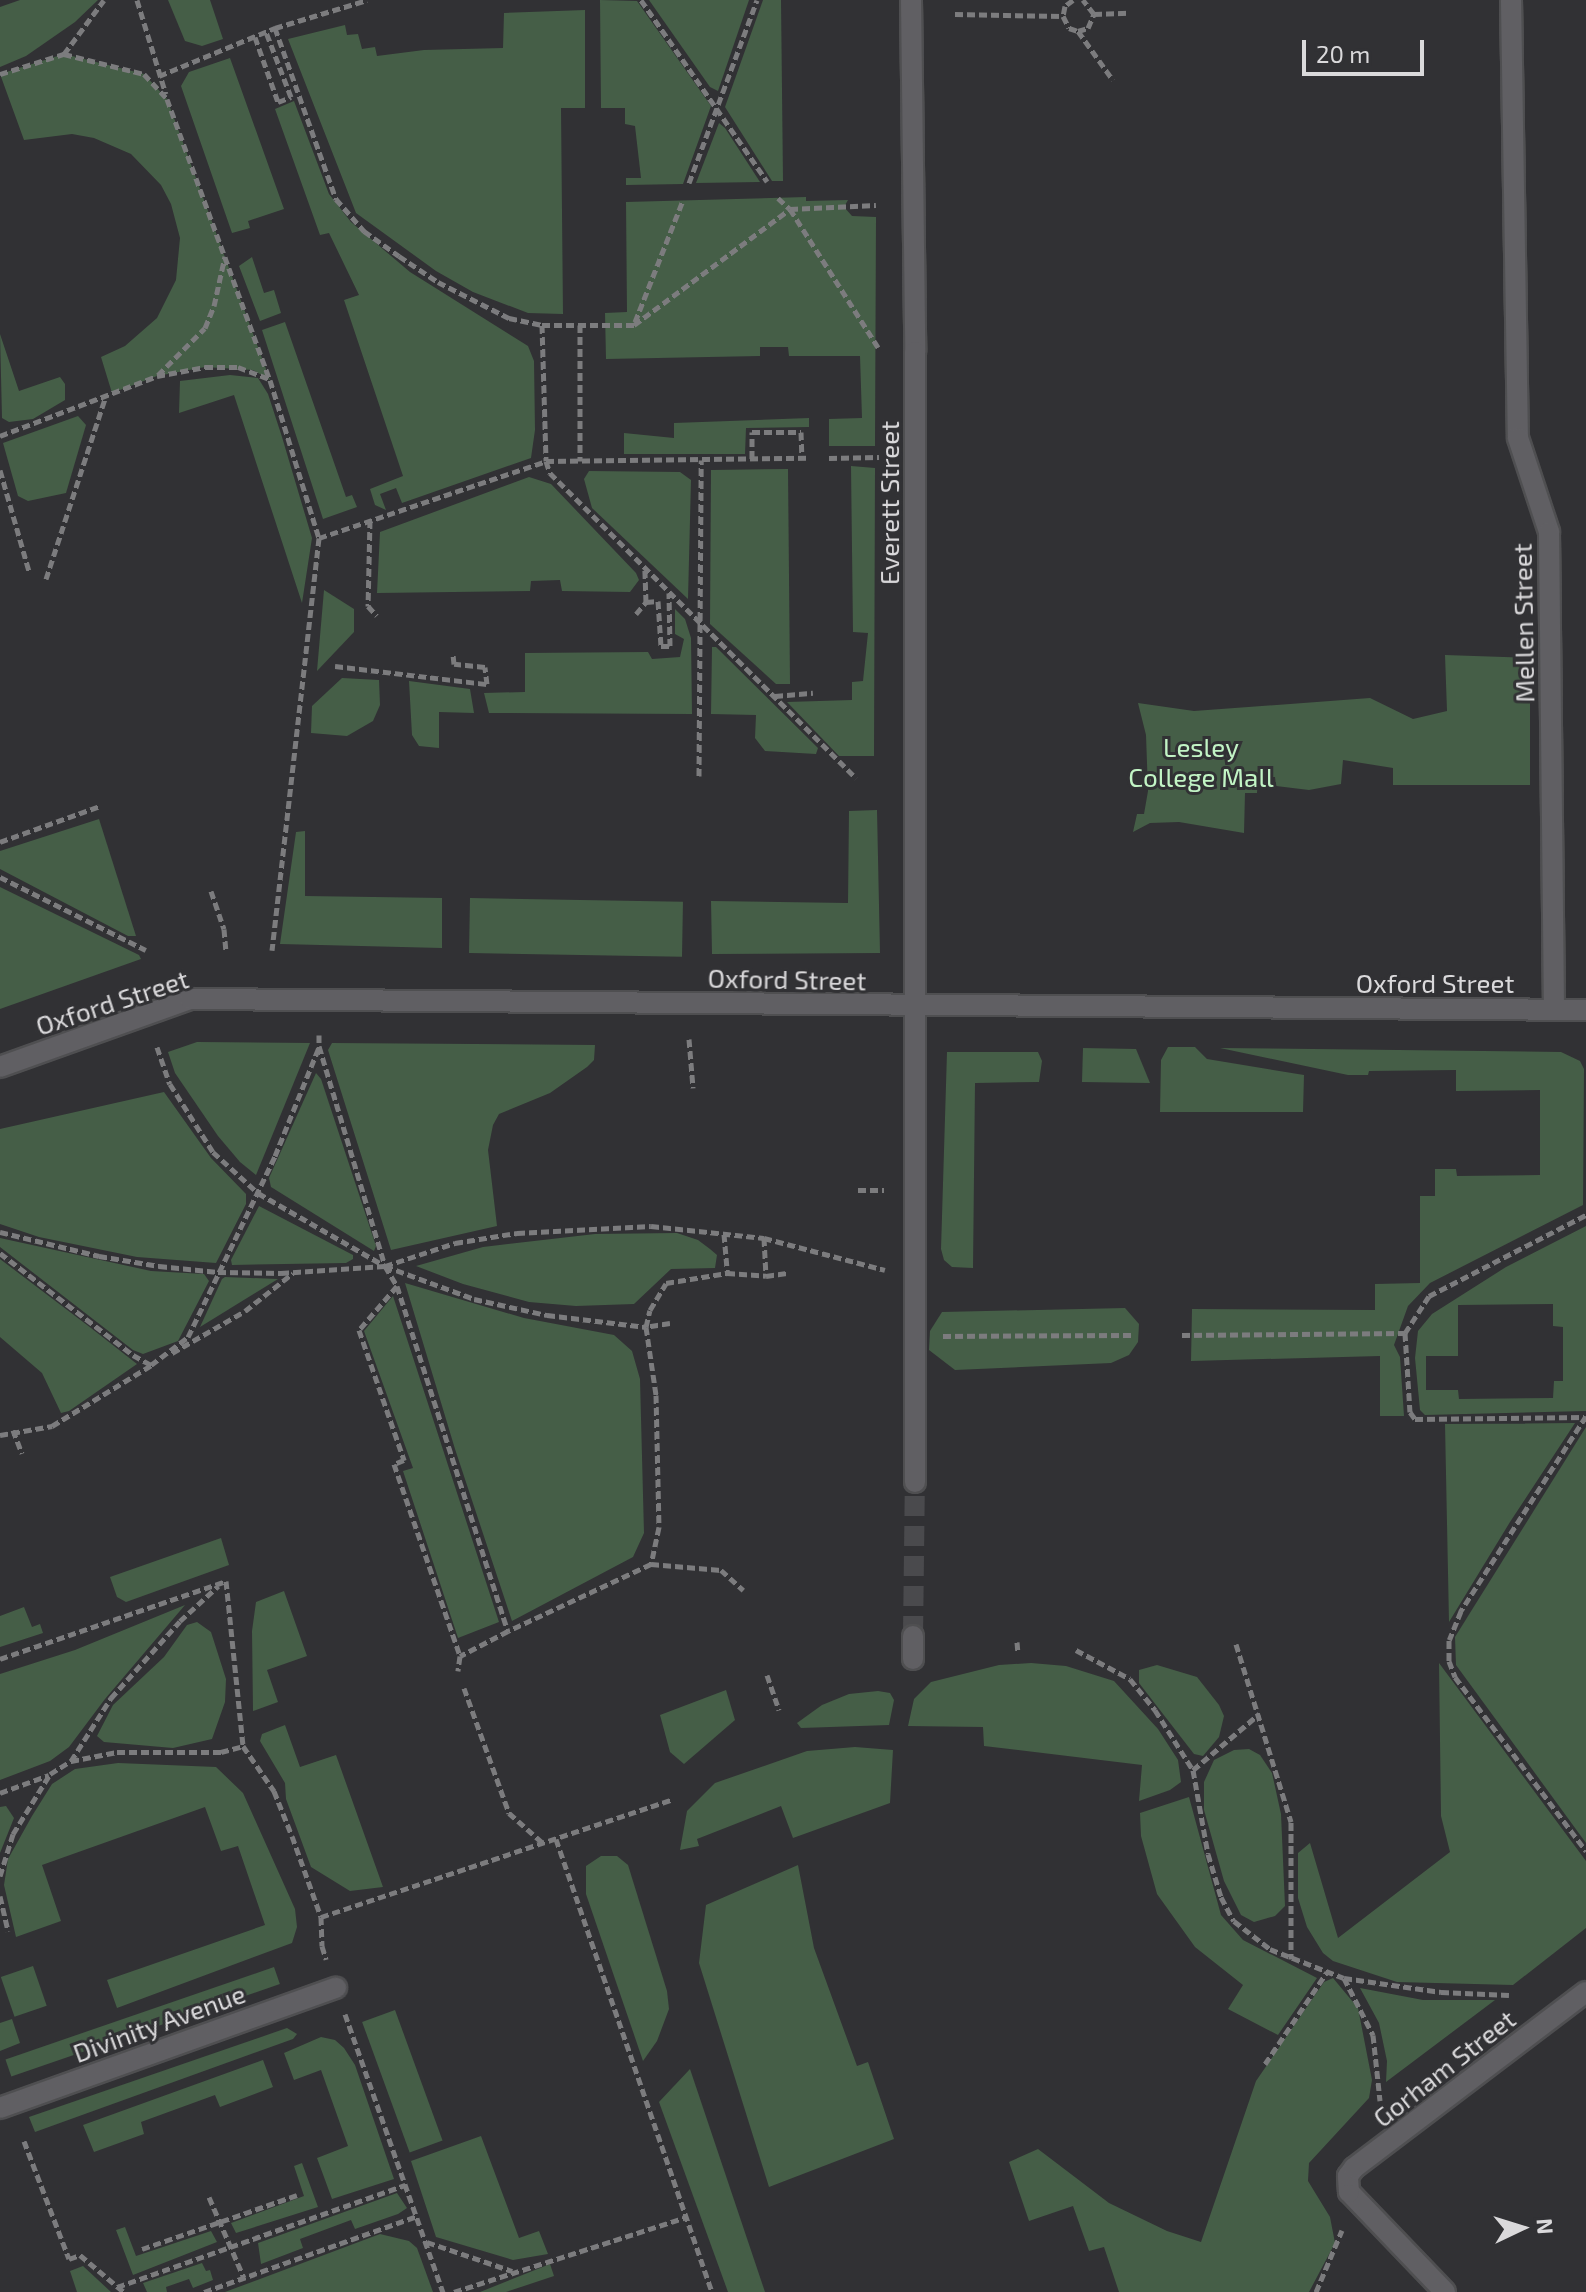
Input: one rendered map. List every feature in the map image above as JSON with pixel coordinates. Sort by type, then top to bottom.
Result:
[{"type":"street","name":"Everett Street","points":[[911,0],[917,1006],[915,1482]]},
{"type":"street","name":"Mellen Street","points":[[1511,0],[1518,438],[1549,532],[1554,1010]]},
{"type":"street","name":"Oxford Street","points":[[0,1067],[190,999],[1586,1010]]},
{"type":"street","points":[[913,1636],[913,1659]]},
{"type":"street","name":"Divinity Avenue","points":[[0,2108],[336,1988]]},
{"type":"street","name":"Gorham Street","points":[[1445,2292],[1349,2192],[1348,2176],[1354,2168],[1586,1992]]},
{"type":"path","points":[[64,54],[104,0]]},
{"type":"path","points":[[137,0],[167,99],[270,380],[319,538],[272,950]]},
{"type":"path","points":[[159,76],[275,28],[367,0]]},
{"type":"path","points":[[641,0],[767,181]]},
{"type":"path","points":[[689,183],[757,0]]},
{"type":"path","points":[[1073,0],[1065,6],[1063,16],[1069,28],[1078,31],[1088,28],[1094,14]]},
{"type":"path","points":[[1083,0],[1094,14]]},
{"type":"path","points":[[1094,14],[1129,13]]},
{"type":"path","points":[[955,14],[1063,16]]},
{"type":"path","points":[[275,28],[336,199],[364,231],[438,282],[509,318],[542,325],[634,325],[790,209],[876,205]]},
{"type":"path","points":[[1078,31],[1113,80]]},
{"type":"path","points":[[255,37],[278,102],[291,97],[266,32]]},
{"type":"path","points":[[0,74],[64,54],[144,74],[167,99]]},
{"type":"path","points":[[778,198],[790,209],[878,347]]},
{"type":"path","points":[[634,325],[683,200]]},
{"type":"path","points":[[157,376],[205,328],[214,306],[225,255]]},
{"type":"path","points":[[542,325],[546,461],[550,473],[856,778]]},
{"type":"path","points":[[580,325],[580,461]]},
{"type":"path","points":[[0,436],[157,376],[205,367],[238,367],[270,380]]},
{"type":"path","points":[[46,579],[105,396]]},
{"type":"path","points":[[319,538],[546,461],[701,460],[805,458],[801,432],[752,432],[752,459]]},
{"type":"path","points":[[829,458],[879,457]]},
{"type":"path","points":[[699,776],[701,460]]},
{"type":"path","points":[[0,470],[29,571]]},
{"type":"path","points":[[0,505],[12,505]]},
{"type":"path","points":[[370,520],[368,606],[377,616]]},
{"type":"path","points":[[636,614],[646,602],[645,569]]},
{"type":"path","points":[[646,602],[658,601],[661,646],[670,646],[669,592]]},
{"type":"path","points":[[335,666],[487,684],[485,667],[454,664],[453,654]]},
{"type":"path","points":[[774,697],[813,693]]},
{"type":"path","points":[[0,842],[100,806]]},
{"type":"path","points":[[0,877],[146,950]]},
{"type":"path","points":[[211,891],[224,929],[226,952]]},
{"type":"path","points":[[319,1035],[319,1046],[385,1266],[397,1286],[508,1631]]},
{"type":"path","points":[[689,1039],[693,1088]]},
{"type":"path","points":[[151,1365],[188,1337],[258,1193],[319,1046]]},
{"type":"path","points":[[157,1047],[170,1084],[213,1152],[258,1193],[385,1266],[474,1299],[547,1315],[646,1327],[670,1323]]},
{"type":"path","points":[[858,1190],[889,1190]]},
{"type":"path","points":[[1585,1416],[1415,1419],[1410,1412],[1405,1333],[1429,1296],[1586,1215]]},
{"type":"path","points":[[0,1232],[99,1256],[218,1272],[294,1272],[385,1266],[455,1243],[517,1233],[651,1226],[764,1238],[888,1271]]},
{"type":"path","points":[[724,1234],[727,1273]]},
{"type":"path","points":[[764,1238],[766,1276]]},
{"type":"path","points":[[0,1253],[133,1355],[151,1365]]},
{"type":"path","points":[[0,1435],[13,1430],[52,1426],[245,1311],[294,1272]]},
{"type":"path","points":[[651,1564],[659,1527],[656,1395],[646,1327],[650,1310],[666,1283],[727,1273],[766,1276],[787,1273]]},
{"type":"path","points":[[397,1286],[359,1330],[404,1460],[394,1464],[460,1656],[458,1671]]},
{"type":"path","points":[[1182,1335],[1405,1333]]},
{"type":"path","points":[[934,1336],[1131,1335]]},
{"type":"path","points":[[1585,1416],[1461,1611],[1449,1640],[1449,1661],[1455,1677],[1586,1851]]},
{"type":"path","points":[[13,1430],[22,1453]]},
{"type":"path","points":[[460,1656],[651,1564],[721,1570],[743,1590]]},
{"type":"path","points":[[0,1659],[226,1581],[243,1746],[221,1752],[117,1752],[71,1761],[50,1774],[0,1793]]},
{"type":"path","points":[[71,1761],[111,1698],[180,1621],[222,1582]]},
{"type":"path","points":[[1017,1642],[1018,1653]]},
{"type":"path","points":[[1236,1644],[1291,1822],[1291,1959]]},
{"type":"path","points":[[1076,1650],[1130,1679],[1155,1710],[1193,1770],[1208,1854],[1221,1897],[1234,1921],[1270,1949],[1344,1978],[1441,1992],[1509,1995]]},
{"type":"path","points":[[767,1675],[779,1710]]},
{"type":"path","points":[[464,1688],[509,1813],[543,1843]]},
{"type":"path","points":[[1193,1770],[1259,1714]]},
{"type":"path","points":[[0,1876],[13,1834],[50,1774]]},
{"type":"path","points":[[321,1917],[671,1800]]},
{"type":"path","points":[[556,1839],[712,2292]]},
{"type":"path","points":[[0,1896],[8,1931]]},
{"type":"path","points":[[1265,2064],[1327,1972]]},
{"type":"path","points":[[1344,1978],[1373,2035],[1380,2101]]},
{"type":"path","points":[[24,2141],[69,2259],[80,2255],[124,2292]]},
{"type":"path","points":[[117,2287],[405,2185]]},
{"type":"path","points":[[142,2249],[297,2195]]},
{"type":"path","points":[[209,2197],[244,2278]]},
{"type":"path","points":[[204,2292],[417,2216]]},
{"type":"path","points":[[454,2292],[686,2217]]},
{"type":"path","points":[[1316,2292],[1343,2226]]},
{"type":"path","points":[[426,2241],[513,2271]]},
{"type":"green space","points":[[20,0],[98,0],[75,22],[26,56],[0,67],[0,7]]},
{"type":"green space","points":[[168,0],[210,0],[223,39],[202,46],[185,41]]},
{"type":"green space","points":[[600,0],[637,1],[711,106],[683,184],[626,185],[626,178],[641,178],[635,126],[625,124],[625,108],[601,108]]},
{"type":"green space","points":[[649,0],[749,0],[718,91],[710,87]]},
{"type":"green space","points":[[763,0],[781,0],[783,181],[772,181],[725,107]]},
{"type":"green space","points":[[585,10],[585,108],[561,108],[563,314],[528,313],[473,292],[436,271],[356,213],[288,39],[345,25],[347,35],[358,34],[362,49],[375,47],[377,56],[424,50],[503,48],[504,13]]},
{"type":"green space","points":[[64,54],[144,74],[167,99],[270,380],[253,370],[205,367],[157,376],[112,393],[101,357],[125,346],[157,318],[176,280],[180,238],[171,204],[161,185],[131,154],[94,138],[72,134],[24,140],[0,74]]},
{"type":"green space","points":[[230,58],[284,209],[248,221],[250,228],[232,233],[181,86],[189,72]]},
{"type":"green space","points":[[294,101],[329,194],[351,222],[410,272],[528,346],[534,361],[535,430],[531,458],[402,503],[396,488],[380,494],[386,510],[375,505],[370,489],[403,476],[344,300],[359,295],[329,233],[320,235],[275,109]]},
{"type":"green space","points":[[719,123],[725,128],[760,182],[696,183]]},
{"type":"green space","points":[[806,197],[806,201],[848,200],[844,207],[852,216],[876,217],[875,446],[829,446],[829,419],[862,418],[860,356],[789,356],[788,347],[760,347],[760,356],[606,359],[605,313],[627,312],[626,202]]},
{"type":"green space","points":[[252,257],[264,293],[274,290],[281,313],[260,321],[239,266]]},
{"type":"green space","points":[[285,322],[346,497],[352,495],[357,507],[323,519],[262,330]]},
{"type":"green space","points":[[0,334],[19,391],[60,377],[65,384],[65,400],[33,419],[9,422],[2,418]]},
{"type":"green space","points":[[230,375],[258,378],[268,394],[282,437],[312,538],[302,603],[234,395],[179,413],[180,381]]},
{"type":"green space","points":[[78,416],[86,425],[66,493],[28,501],[18,496],[3,443]]},
{"type":"green space","points":[[809,418],[809,427],[746,428],[745,454],[624,454],[624,433],[674,438],[674,423]]},
{"type":"green space","points":[[851,466],[875,468],[874,756],[839,756],[787,702],[852,700],[852,682],[863,681],[868,633],[853,632]]},
{"type":"green space","points":[[788,469],[790,684],[776,684],[710,624],[711,470]]},
{"type":"green space","points":[[589,471],[680,472],[691,480],[688,599],[592,508],[584,479]]},
{"type":"green space","points":[[529,477],[551,484],[636,573],[639,580],[630,592],[562,591],[560,580],[531,581],[530,591],[377,593],[380,532]]},
{"type":"green space","points":[[324,590],[354,609],[354,632],[317,671]]},
{"type":"green space","points":[[675,609],[685,619],[691,638],[692,714],[489,713],[484,693],[525,692],[525,653],[648,652],[652,659],[680,657],[684,639],[675,634]]},
{"type":"green space","points":[[712,647],[716,647],[818,748],[816,754],[765,751],[755,738],[756,715],[711,714]]},
{"type":"green space","name":"Lesley College Mall","points":[[1445,655],[1530,658],[1530,785],[1393,785],[1393,768],[1343,760],[1341,784],[1309,790],[1276,786],[1275,777],[1258,777],[1257,793],[1245,793],[1244,833],[1179,822],[1150,823],[1133,832],[1137,814],[1144,814],[1148,791],[1146,735],[1138,703],[1194,711],[1370,698],[1413,719],[1447,711]]},
{"type":"green space","points":[[342,678],[379,680],[380,705],[373,721],[347,736],[311,733],[312,706]]},
{"type":"green space","points":[[409,681],[470,689],[474,713],[439,712],[439,748],[419,746],[412,735]]},
{"type":"green space","points":[[877,810],[880,953],[712,954],[711,901],[848,903],[849,811]]},
{"type":"green space","points":[[99,819],[136,936],[128,936],[0,869],[0,851]]},
{"type":"green space","points":[[305,831],[305,896],[442,898],[442,948],[280,944],[296,832]]},
{"type":"green space","points":[[0,887],[139,955],[141,959],[0,1009]]},
{"type":"green space","points":[[470,898],[683,902],[682,957],[469,953]]},
{"type":"green space","points":[[197,1042],[310,1043],[256,1175],[218,1136],[175,1073],[168,1052]]},
{"type":"green space","points":[[332,1043],[595,1045],[594,1060],[587,1067],[550,1093],[499,1114],[493,1125],[488,1150],[497,1226],[391,1250],[328,1050]]},
{"type":"green space","points":[[1168,1047],[1195,1047],[1207,1059],[1304,1075],[1303,1112],[1160,1112],[1161,1060]]},
{"type":"green space","points":[[1083,1048],[1136,1049],[1150,1083],[1082,1082]]},
{"type":"green space","points":[[1220,1048],[1561,1052],[1580,1061],[1584,1069],[1583,1205],[1430,1283],[1408,1306],[1394,1345],[1400,1357],[1404,1416],[1380,1416],[1380,1356],[1191,1361],[1192,1309],[1375,1310],[1375,1284],[1420,1283],[1420,1196],[1435,1196],[1435,1169],[1456,1169],[1457,1176],[1540,1175],[1540,1090],[1456,1091],[1456,1070],[1369,1071],[1368,1075],[1348,1075]]},
{"type":"green space","points":[[947,1052],[1038,1052],[1042,1061],[1039,1082],[975,1083],[973,1268],[952,1267],[944,1260],[941,1249]]},
{"type":"green space","points":[[316,1073],[321,1079],[376,1246],[374,1251],[271,1187],[269,1178]]},
{"type":"green space","points":[[164,1092],[211,1158],[246,1194],[246,1204],[216,1263],[137,1257],[39,1237],[0,1224],[0,1129]]},
{"type":"green space","points":[[259,1206],[353,1255],[353,1259],[346,1263],[232,1265],[231,1260]]},
{"type":"green space","points":[[1586,1226],[1586,1411],[1425,1415],[1420,1410],[1415,1358],[1418,1331],[1432,1314],[1506,1267]],"holes":[[[1553,1304],[1553,1326],[1563,1327],[1563,1381],[1554,1381],[1553,1398],[1459,1399],[1458,1390],[1426,1390],[1426,1356],[1458,1356],[1458,1305]]]},
{"type":"green space","points":[[677,1233],[698,1240],[717,1255],[715,1268],[671,1269],[634,1304],[576,1306],[529,1302],[463,1284],[416,1266],[483,1247],[595,1234]]},
{"type":"green space","points":[[0,1238],[151,1271],[204,1274],[209,1281],[178,1341],[143,1354],[133,1350],[0,1247]]},
{"type":"green space","points":[[0,1259],[137,1364],[69,1411],[61,1413],[42,1373],[0,1337]]},
{"type":"green space","points":[[222,1279],[278,1279],[200,1327]]},
{"type":"green space","points":[[405,1283],[524,1318],[614,1335],[632,1351],[640,1379],[644,1533],[633,1557],[512,1621],[455,1449]]},
{"type":"green space","points":[[393,1296],[499,1622],[458,1638],[403,1471],[413,1468],[364,1331]]},
{"type":"green space","points":[[1125,1308],[1139,1324],[1138,1342],[1129,1355],[1111,1363],[955,1370],[929,1350],[930,1331],[942,1312]]},
{"type":"green space","points":[[1575,1423],[1510,1522],[1449,1622],[1445,1424]]},
{"type":"green space","points":[[1586,1427],[1586,1843],[1456,1665],[1455,1637]]},
{"type":"green space","points":[[221,1538],[229,1565],[126,1602],[117,1597],[110,1577]]},
{"type":"green space","points":[[284,1591],[307,1656],[267,1670],[278,1702],[253,1711],[252,1631],[256,1602]]},
{"type":"green space","points":[[185,1605],[105,1699],[69,1747],[50,1761],[0,1780],[0,1674],[75,1650]]},
{"type":"green space","points":[[24,1607],[32,1627],[40,1624],[43,1633],[0,1647],[0,1616]]},
{"type":"green space","points":[[197,1622],[211,1632],[226,1679],[225,1702],[212,1739],[173,1748],[104,1742],[97,1736],[113,1705],[164,1657],[187,1625]]},
{"type":"green space","points":[[1031,1663],[1066,1666],[1114,1681],[1158,1729],[1178,1760],[1181,1782],[1170,1790],[1139,1801],[1142,1765],[984,1746],[983,1727],[908,1726],[914,1699],[931,1682],[999,1665]]},
{"type":"green space","points":[[1439,1663],[1586,1861],[1586,1928],[1513,1985],[1397,1982],[1333,1961],[1323,1953],[1307,1927],[1298,1898],[1298,1853],[1310,1843],[1338,1938],[1450,1852],[1441,1816]]},
{"type":"green space","points":[[1157,1665],[1197,1677],[1219,1705],[1224,1716],[1219,1737],[1203,1756],[1194,1754],[1139,1683],[1139,1670]]},
{"type":"green space","points":[[726,1690],[735,1720],[684,1764],[670,1752],[660,1715]]},
{"type":"green space","points":[[890,1693],[894,1700],[889,1725],[801,1728],[797,1723],[822,1705],[849,1694]]},
{"type":"green space","points":[[285,1725],[300,1767],[336,1755],[383,1887],[350,1891],[311,1867],[286,1799],[285,1783],[260,1741],[262,1734]]},
{"type":"green space","points":[[855,1747],[893,1750],[890,1803],[793,1838],[781,1806],[697,1839],[699,1846],[680,1850],[687,1811],[715,1783],[807,1751]]},
{"type":"green space","points":[[1249,1749],[1260,1755],[1272,1773],[1281,1814],[1285,1906],[1275,1916],[1254,1922],[1241,1915],[1224,1881],[1204,1810],[1204,1782],[1214,1760],[1234,1750]]},
{"type":"green space","points":[[118,1763],[216,1767],[243,1793],[295,1909],[297,1927],[292,1943],[117,2008],[107,1980],[265,1925],[238,1846],[221,1851],[205,1807],[42,1865],[61,1921],[16,1937],[4,1885],[8,1859],[32,1816],[52,1784],[75,1769]]},
{"type":"green space","points":[[1189,1797],[1221,1915],[1243,1940],[1317,1978],[1278,2035],[1228,2009],[1243,1985],[1195,1947],[1157,1894],[1141,1836],[1140,1813]]},
{"type":"green space","points":[[6,1806],[14,1818],[0,1853],[0,1807]]},
{"type":"green space","points":[[601,1856],[617,1856],[628,1865],[667,1991],[669,2009],[657,2041],[643,2061],[586,1894],[586,1866]]},
{"type":"green space","points":[[798,1865],[814,1948],[857,2066],[868,2062],[894,2139],[769,2187],[699,1963],[706,1905]]},
{"type":"green space","points":[[33,1966],[47,2006],[15,2017],[1,1977]]},
{"type":"green space","points":[[274,1967],[280,1984],[11,2076],[5,2059]]},
{"type":"green space","points":[[1333,1978],[1358,2008],[1372,2080],[1369,2098],[1309,2163],[1308,2181],[1330,2217],[1335,2243],[1309,2292],[1119,2292],[1104,2247],[1089,2251],[1073,2206],[1029,2221],[1009,2162],[1038,2149],[1109,2203],[1167,2231],[1201,2242],[1256,2081],[1324,1982]]},
{"type":"green space","points":[[1360,1988],[1423,2000],[1495,2000],[1386,2082],[1387,2061],[1379,2023]]},
{"type":"green space","points":[[395,2010],[443,2141],[410,2153],[362,2022]]},
{"type":"green space","points":[[12,2019],[20,2043],[0,2051],[0,2023]]},
{"type":"green space","points":[[287,2028],[297,2034],[293,2039],[35,2132],[29,2117]]},
{"type":"green space","points":[[321,2037],[335,2040],[355,2065],[394,2179],[332,2199],[317,2158],[348,2146],[321,2070],[294,2080],[284,2053]]},
{"type":"green space","points":[[263,2060],[273,2087],[220,2107],[215,2095],[141,2122],[144,2134],[94,2152],[83,2125]]},
{"type":"green space","points":[[690,2069],[765,2292],[728,2292],[659,2102]]},
{"type":"green space","points":[[481,2136],[519,2238],[539,2231],[548,2254],[513,2260],[436,2237],[411,2161]]},
{"type":"green space","points":[[302,2163],[318,2207],[236,2233],[231,2223],[304,2196],[294,2166]]},
{"type":"green space","points":[[397,2193],[407,2208],[398,2214],[355,2229],[351,2220],[300,2239],[303,2248],[261,2264],[258,2243]]},
{"type":"green space","points":[[125,2227],[136,2256],[211,2231],[217,2242],[133,2275],[116,2230]]},
{"type":"green space","points":[[380,2234],[409,2241],[417,2248],[433,2292],[225,2292]]},
{"type":"green space","points":[[202,2263],[206,2271],[210,2270],[213,2280],[193,2288],[189,2279],[166,2287],[167,2292],[147,2292],[143,2283]]},
{"type":"green space","points":[[550,2264],[554,2276],[506,2292],[480,2292]]},
{"type":"green space","points":[[83,2266],[111,2292],[77,2292],[70,2271]]},
{"type":"tunnel","points":[[913,1636],[915,1482]]}]
